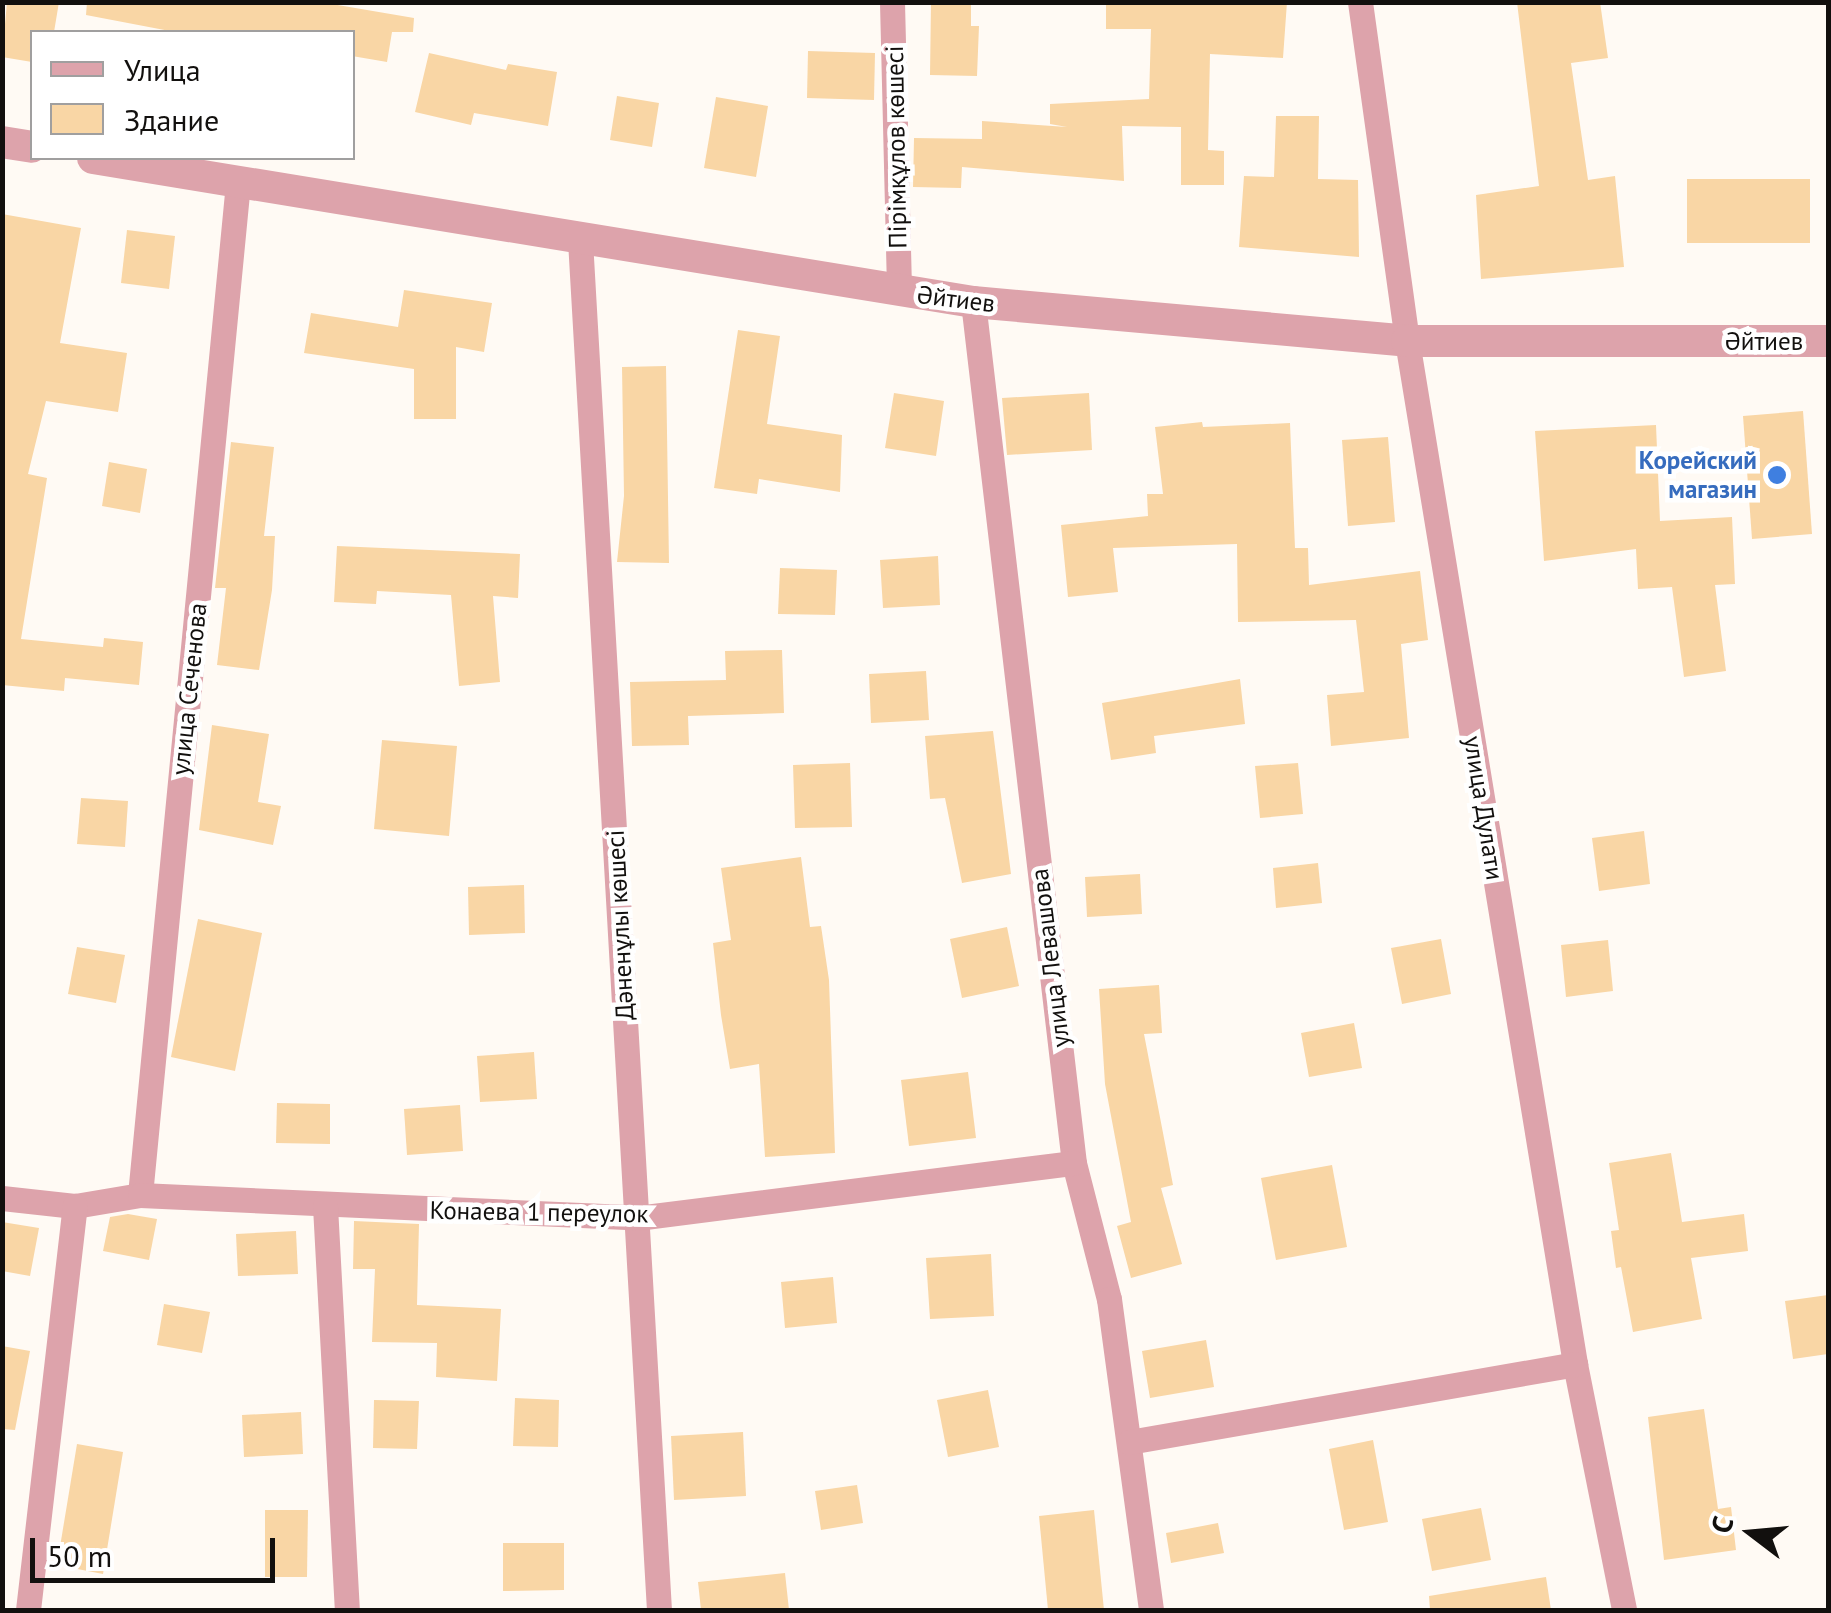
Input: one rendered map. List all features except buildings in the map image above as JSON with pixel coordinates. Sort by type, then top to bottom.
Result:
[{"type":"street","name":"Пірімқұлов көшесі","points":[[892,2],[900,292]]},
{"type":"street","name":"улица Дулати","points":[[1360,2],[1407,341],[1575,1364],[1624,1610]]},
{"type":"street","points":[[2,142],[30,147]]},
{"type":"street","name":"Әйтиев","points":[[106,160],[972,302],[1407,341],[1828,341]]},
{"type":"street","name":"улица Сеченова","points":[[140,1195],[238,182]]},
{"type":"street","name":"Дәненұлы көшесі","points":[[580,240],[659,1610]]},
{"type":"street","name":"улица Левашова","points":[[972,302],[1074,1164],[1109,1300],[1150,1610]]},
{"type":"street","name":"Конаева 1 переулок","points":[[2,1198],[75,1206],[140,1195],[637,1218],[1074,1164]]},
{"type":"street","points":[[28,1610],[75,1206]]},
{"type":"street","points":[[325,1206],[347,1610]]},
{"type":"street","points":[[1128,1442],[1575,1364]]},
{"type":"place","name":"Корейский магазин","points":[[1777,475]]}]
